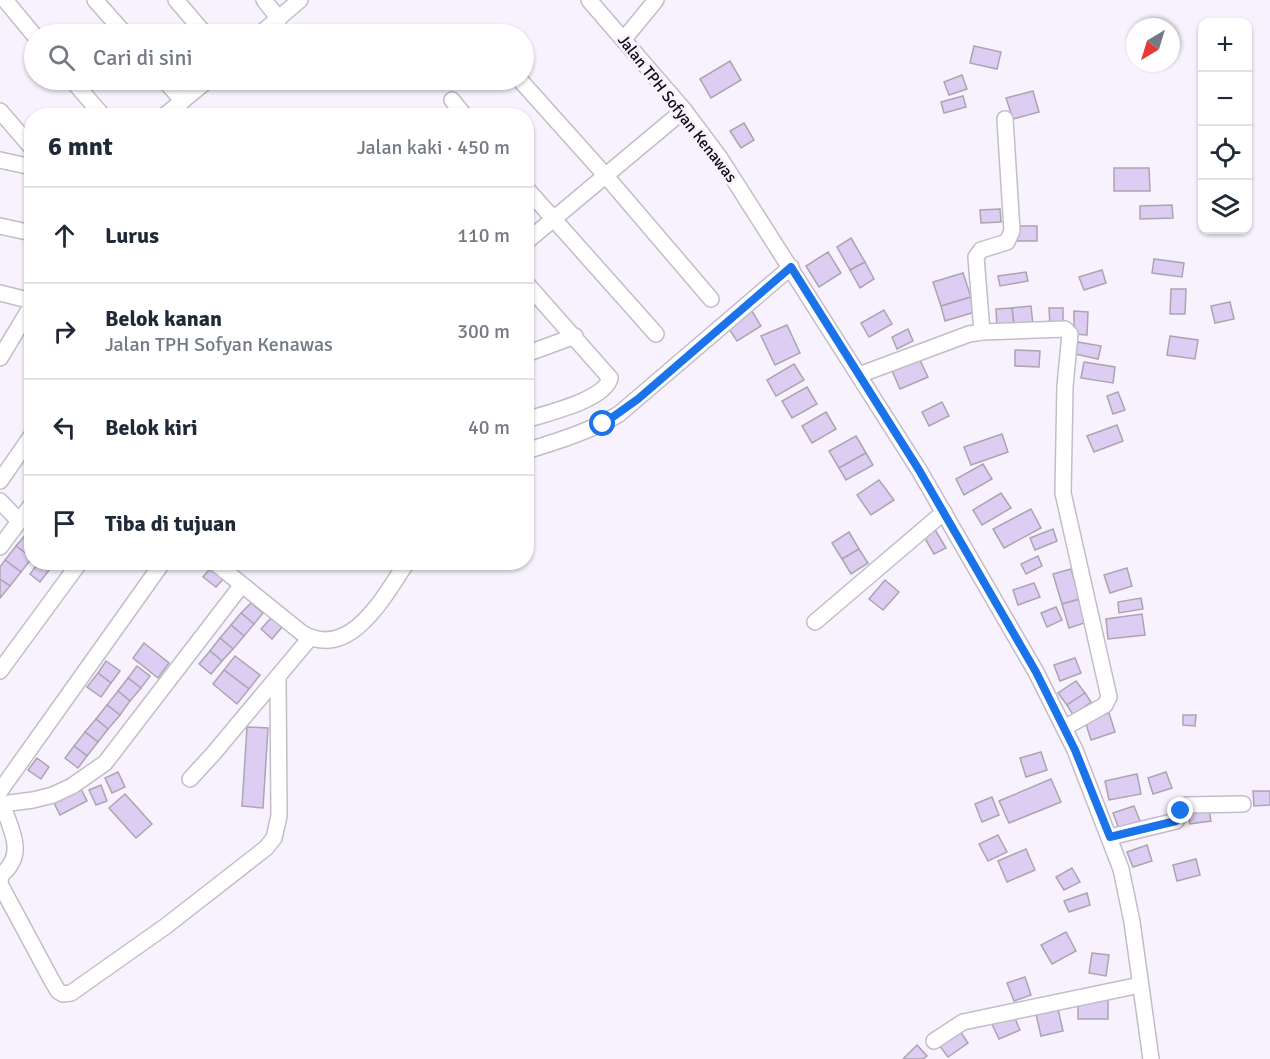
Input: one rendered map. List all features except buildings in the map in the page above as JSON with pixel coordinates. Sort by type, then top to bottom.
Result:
[{"type":"street","points":[[5,0],[25,24]]},
{"type":"street","points":[[95,0],[116,24]]},
{"type":"street","points":[[176,0],[196,24]]},
{"type":"street","points":[[264,0],[279,18]]},
{"type":"street","points":[[272,24],[300,0]]},
{"type":"street","name":"Jalan TPH Sofyan Kenawas","points":[[589,0],[684,110],[720,158],[944,512],[1036,672],[1075,750],[1121,869],[1132,922],[1151,1059]]},
{"type":"street","points":[[624,39],[656,0]]},
{"type":"street","points":[[81,90],[96,108]]},
{"type":"street","points":[[173,90],[183,101]]},
{"type":"street","points":[[174,108],[196,90]]},
{"type":"street","points":[[529,90],[711,299]]},
{"type":"street","points":[[452,100],[458,108]]},
{"type":"street","points":[[534,235],[684,110]]},
{"type":"street","points":[[0,111],[24,139]]},
{"type":"street","points":[[982,332],[976,257],[981,250],[1007,242],[1012,231],[1005,119]]},
{"type":"street","points":[[0,160],[24,165]]},
{"type":"street","points":[[534,197],[656,334]]},
{"type":"street","points":[[0,226],[24,231]]},
{"type":"street","points":[[534,448],[603,424],[619,414],[791,267]]},
{"type":"street","points":[[534,292],[608,375],[609,382],[602,390],[579,402],[534,417]]},
{"type":"street","points":[[0,293],[24,299]]},
{"type":"street","points":[[0,358],[24,319]]},
{"type":"street","points":[[859,375],[969,334],[1065,329],[1070,334],[1065,386],[1063,493],[1109,697],[1105,705],[1064,728]]},
{"type":"street","points":[[534,351],[575,336]]},
{"type":"street","points":[[0,481],[24,446]]},
{"type":"street","points":[[0,501],[19,521]]},
{"type":"street","points":[[815,622],[944,512]]},
{"type":"street","points":[[2,541],[24,514]]},
{"type":"street","points":[[0,671],[74,570]]},
{"type":"street","points":[[1,798],[158,570]]},
{"type":"street","points":[[223,570],[310,638],[328,641],[351,632],[363,622],[378,605],[402,570]]},
{"type":"street","points":[[1,798],[33,800],[53,795],[72,786],[105,763],[241,586]]},
{"type":"street","points":[[190,779],[310,638]]},
{"type":"street","points":[[1,798],[16,850],[9,868],[1,875],[0,883],[58,991],[63,994],[70,993],[166,926],[266,848],[274,837],[279,816],[278,678]]},
{"type":"street","points":[[1110,837],[1176,821],[1183,806],[1187,805],[1244,804]]},
{"type":"street","points":[[933,1041],[963,1022],[1140,985]]},
{"type":"route","points":[[603,424],[638,399],[791,267],[919,470],[1036,672],[1075,750],[1110,837],[1176,821],[1181,811]]}]
